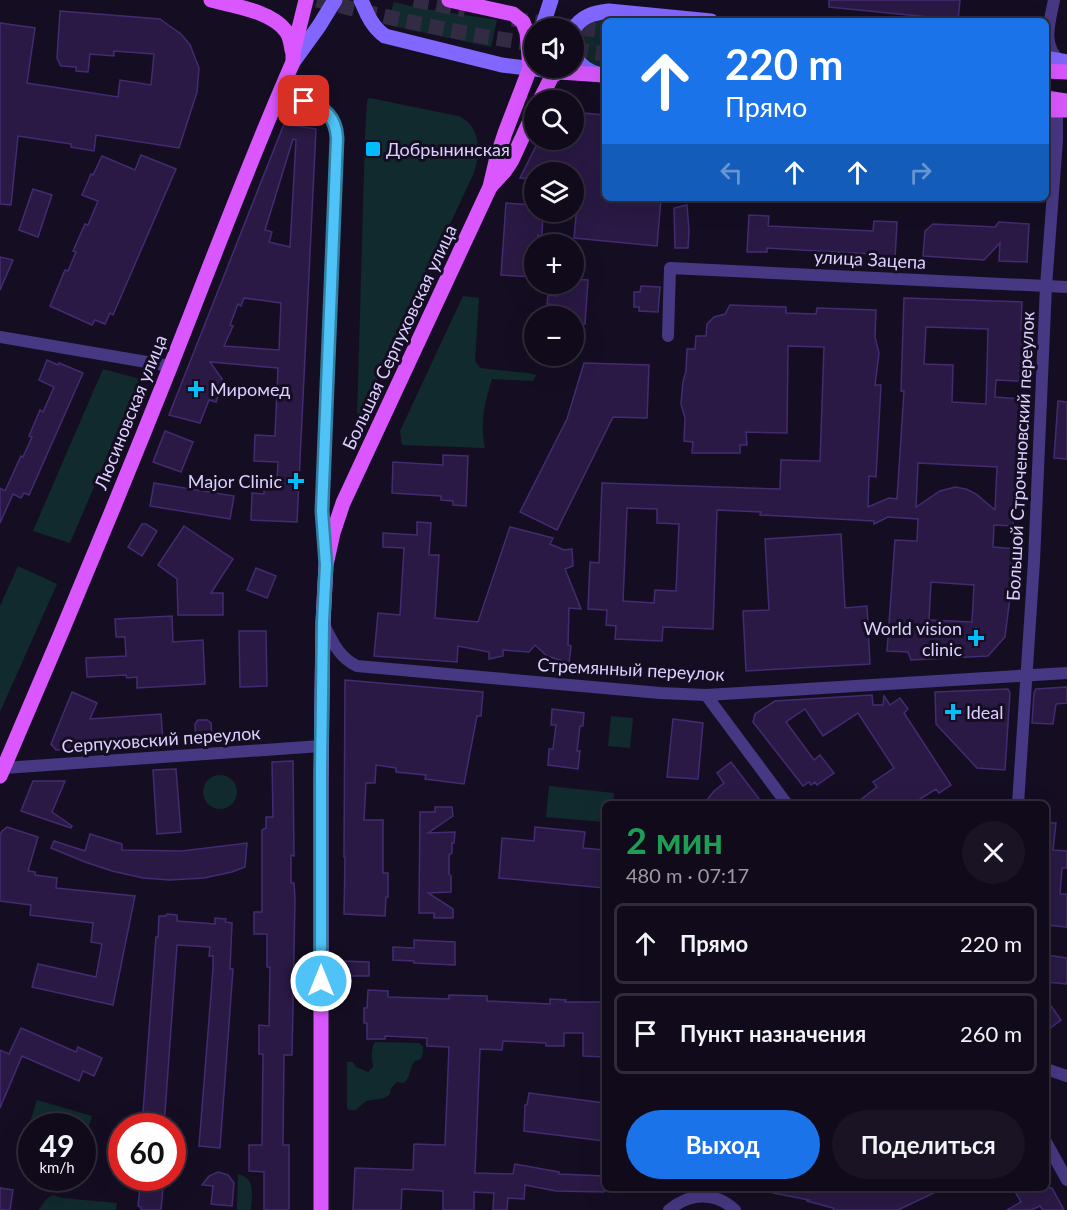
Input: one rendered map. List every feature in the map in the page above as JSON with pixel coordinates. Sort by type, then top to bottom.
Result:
[{"type":"main road","points":[[211,0],[262,14],[279,24],[287,32],[293,58]]},
{"type":"main road","name":"Люсиновская улица","points":[[2,772],[98,544],[293,58],[306,0]]},
{"type":"main road","points":[[361,0],[371,22],[377,31],[385,36],[502,65],[524,63]]},
{"type":"main road","points":[[449,0],[513,14],[520,18],[524,25]]},
{"type":"main road","points":[[545,18],[550,0]]},
{"type":"main road","points":[[293,58],[319,26],[334,1]]},
{"type":"main road","points":[[584,18],[597,12],[609,11],[680,18]]},
{"type":"main road","points":[[584,68],[602,75]]},
{"type":"main road","points":[[584,74],[602,75]]},
{"type":"main road","name":"Большая Серпуховская улица","points":[[321,1210],[321,746],[326,565],[333,532],[343,503],[490,187],[497,157],[526,78]]},
{"type":"main road","points":[[490,187],[512,160],[524,134]]},
{"type":"street","points":[[1049,28],[1054,0]]},
{"type":"street","points":[[1049,45],[1060,63]]},
{"type":"street","points":[[268,118],[280,107],[290,102],[304,101],[323,109],[337,128],[322,511],[326,565]]},
{"type":"street","name":"Большой Строченовский переулок","points":[[1018,801],[1035,550],[1046,286],[1059,108]]},
{"type":"street","name":"улица Зацепа","points":[[668,336],[670,267],[1067,286]]},
{"type":"street","points":[[0,337],[170,366]]},
{"type":"street","name":"Стремянный переулок","points":[[323,622],[338,650],[348,662],[357,666],[660,693],[706,695],[1067,673]]},
{"type":"street","points":[[706,695],[785,801]]},
{"type":"street","name":"Серпуховский переулок","points":[[2,772],[321,746]]},
{"type":"street","points":[[1049,1070],[1067,1076]]},
{"type":"street","points":[[1049,1147],[1067,1180]]},
{"type":"street","points":[[669,1210],[687,1198],[700,1196],[724,1200],[735,1210]]},
{"type":"green space","points":[[394,2],[497,20],[491,47],[392,26],[388,22]]},
{"type":"green space","points":[[598,19],[602,19],[602,68],[584,59],[584,29]]},
{"type":"green space","points":[[370,98],[458,116],[472,127],[478,151],[472,177],[358,421],[365,136],[367,102]]},
{"type":"green space","points":[[463,296],[479,298],[475,361],[480,368],[536,375],[533,381],[492,379],[484,413],[485,448],[402,445],[400,431]]},
{"type":"green space","points":[[103,369],[140,379],[70,543],[33,531]]},
{"type":"green space","points":[[18,566],[57,584],[0,712],[0,606]]},
{"type":"green space","points":[[611,716],[633,718],[630,748],[608,746]]},
{"type":"green space","points":[[220,775],[232,780],[237,792],[232,804],[220,809],[208,804],[203,792],[208,780]]},
{"type":"green space","points":[[549,786],[614,793],[613,801],[602,801],[602,822],[546,817]]},
{"type":"green space","points":[[375,1042],[419,1043],[423,1047],[423,1053],[421,1059],[413,1064],[406,1081],[397,1082],[385,1098],[366,1101],[356,1110],[349,1110],[347,1107],[347,1062],[353,1062],[356,1067],[368,1072],[373,1067],[372,1051]]},
{"type":"green space","points":[[37,1100],[82,1113],[33,1113]]},
{"type":"green space","points":[[238,1174],[248,1179],[252,1188],[251,1210],[237,1210]]},
{"type":"green space","points":[[54,1195],[62,1198],[117,1203],[116,1210],[39,1210],[47,1199]]},
{"type":"building","points":[[829,0],[960,0],[958,18],[829,7]]},
{"type":"building","points":[[60,11],[160,19],[181,34],[190,45],[199,68],[197,92],[179,148],[96,135],[94,151],[71,147],[71,144],[18,136],[11,205],[0,204],[0,23],[35,28],[27,83],[118,97],[120,80],[151,85],[154,54],[114,51],[114,56],[90,54],[88,72],[76,71],[76,67],[61,66],[57,58]]},
{"type":"building","points":[[584,113],[602,115],[602,201],[661,201],[657,246],[584,239],[584,234],[574,234],[575,222],[584,222],[584,162],[528,162],[534,150],[584,150]]},
{"type":"building","points":[[284,124],[316,129],[297,522],[251,520],[252,493],[264,494],[264,480],[277,481],[278,462],[254,461],[255,435],[275,436],[278,368],[210,362],[222,379],[221,388],[216,402],[209,400],[200,423],[169,415]],"holes":[[[293,139],[296,140],[290,247],[269,242],[272,232],[265,230]],[[244,298],[281,303],[279,350],[224,346],[233,326],[230,325],[238,304],[241,306]]]},
{"type":"building","points":[[141,155],[176,169],[113,315],[110,313],[105,324],[95,320],[92,325],[50,306],[65,270],[68,271],[76,252],[73,251],[85,224],[88,225],[98,201],[82,195],[91,174],[93,175],[102,156],[135,170]]},
{"type":"building","points":[[33,189],[52,195],[38,237],[19,230]]},
{"type":"building","points":[[506,203],[524,204],[524,222],[543,222],[542,234],[524,234],[524,276],[501,275]]},
{"type":"building","points":[[687,205],[688,248],[675,248],[674,208]]},
{"type":"building","points":[[749,215],[769,216],[768,226],[873,231],[874,221],[897,222],[895,259],[871,258],[871,254],[767,248],[767,252],[747,252]]},
{"type":"building","points":[[999,222],[1029,224],[1027,262],[999,261],[1000,243],[984,260],[923,256],[925,231],[933,224],[995,227]]},
{"type":"building","points":[[0,257],[13,260],[0,290]]},
{"type":"building","points":[[584,280],[588,280],[585,324],[584,306],[547,304],[548,295],[557,296],[557,294],[584,294]]},
{"type":"building","points":[[641,286],[660,287],[658,312],[639,311],[639,307],[634,307],[634,292],[640,292]]},
{"type":"building","points":[[904,298],[1022,302],[1021,381],[996,380],[995,397],[1021,399],[1013,526],[994,525],[993,547],[1016,549],[1005,637],[988,656],[911,660],[908,652],[887,651],[895,540],[917,541],[918,519],[888,517],[874,524],[874,521],[760,515],[761,512],[717,510],[713,629],[663,627],[662,641],[615,639],[616,626],[606,625],[607,610],[588,609],[590,562],[599,563],[602,483],[780,489],[781,460],[820,461],[824,347],[788,346],[787,433],[746,432],[747,445],[740,445],[740,453],[692,453],[693,442],[684,441],[685,418],[681,404],[687,349],[695,349],[696,336],[706,336],[707,324],[714,317],[725,314],[730,305],[786,307],[786,313],[816,314],[817,308],[876,310],[875,337],[879,353],[875,385],[881,385],[876,477],[869,476],[868,507],[889,498],[897,499],[904,391],[901,391]],"holes":[[[926,327],[988,329],[986,404],[952,402],[953,365],[924,364]],[[918,463],[997,467],[995,510],[976,494],[955,487],[940,491],[916,507]],[[627,508],[657,509],[657,523],[679,524],[676,591],[655,590],[654,603],[623,601]],[[931,582],[974,585],[972,622],[929,620]]]},
{"type":"building","points":[[47,360],[83,373],[29,495],[24,493],[21,498],[13,494],[0,523],[0,488],[5,491],[32,437],[29,436],[40,410],[43,412],[54,387],[39,380]]},
{"type":"building","points":[[584,363],[649,365],[647,418],[613,417],[557,530],[520,512],[567,419]]},
{"type":"building","points":[[1058,401],[1067,402],[1067,459],[1054,458]]},
{"type":"building","points":[[165,431],[193,442],[181,472],[153,462]]},
{"type":"building","points":[[443,455],[468,456],[466,506],[453,505],[453,501],[441,500],[441,496],[392,493],[393,462],[443,465]]},
{"type":"building","points":[[154,483],[234,496],[230,519],[150,506]]},
{"type":"building","points":[[417,522],[431,523],[429,555],[439,555],[435,618],[478,622],[510,527],[553,538],[550,544],[564,550],[572,549],[573,566],[565,569],[581,609],[569,608],[568,645],[571,646],[569,663],[547,656],[535,645],[529,652],[503,650],[503,656],[489,659],[489,652],[458,646],[457,662],[374,656],[378,613],[400,615],[404,548],[383,547],[383,533],[417,535]]},
{"type":"building","points":[[142,524],[157,531],[142,556],[128,547]]},
{"type":"building","points":[[184,526],[233,559],[211,593],[223,593],[223,615],[178,615],[177,579],[158,565]]},
{"type":"building","points":[[841,534],[845,608],[867,606],[870,664],[746,671],[743,611],[769,610],[765,539]]},
{"type":"building","points":[[256,568],[276,576],[267,598],[247,590]]},
{"type":"building","points":[[172,616],[173,642],[203,640],[205,684],[137,688],[137,677],[127,678],[126,675],[87,677],[86,658],[126,656],[125,637],[116,637],[115,619]]},
{"type":"building","points":[[239,631],[266,631],[267,686],[240,687]]},
{"type":"building","points":[[345,680],[483,692],[481,716],[477,716],[464,784],[425,779],[426,775],[396,772],[396,768],[376,765],[375,783],[366,783],[364,820],[383,820],[383,873],[388,873],[385,916],[344,914]]},
{"type":"building","points":[[1067,687],[1067,703],[1056,704],[1053,724],[1032,723],[1036,689]]},
{"type":"building","points":[[1008,689],[1010,693],[1005,770],[977,768],[936,724],[935,692]]},
{"type":"building","points":[[72,692],[97,703],[90,719],[161,714],[163,742],[56,750],[51,744]]},
{"type":"building","points":[[872,695],[873,705],[883,705],[884,696],[890,705],[900,698],[908,709],[904,713],[951,785],[939,793],[936,789],[917,801],[859,801],[877,787],[873,782],[894,768],[858,713],[823,736],[805,709],[786,722],[814,760],[820,755],[834,773],[817,785],[815,782],[811,785],[809,782],[803,786],[753,722],[755,714],[775,701]]},
{"type":"building","points":[[552,709],[584,713],[577,751],[580,751],[578,769],[548,765],[549,749],[553,749],[556,725],[551,725]]},
{"type":"building","points":[[673,719],[703,723],[698,779],[667,777]]},
{"type":"building","points":[[198,720],[207,720],[211,723],[212,738],[196,739],[195,724]]},
{"type":"building","points":[[293,761],[294,856],[291,855],[291,883],[294,883],[295,899],[292,1055],[284,1055],[283,1145],[289,1145],[289,1210],[264,1210],[264,1172],[249,1171],[249,1145],[262,1145],[263,1054],[259,1054],[259,1025],[269,1026],[270,967],[267,967],[267,934],[254,934],[254,912],[262,912],[262,830],[266,828],[266,817],[273,817],[272,762]]},
{"type":"building","points":[[731,762],[761,801],[706,801],[724,783],[717,773]]},
{"type":"building","points":[[176,769],[181,832],[157,834],[153,770]]},
{"type":"building","points":[[33,781],[65,781],[52,812],[72,826],[71,828],[21,811]]},
{"type":"building","points":[[435,807],[452,807],[453,816],[428,833],[455,832],[452,853],[449,855],[451,892],[428,893],[453,909],[453,918],[434,918],[434,913],[419,913],[420,812],[435,812]]},
{"type":"building","points":[[1049,823],[1056,823],[1053,850],[1067,851],[1067,868],[1062,868],[1060,894],[1067,894],[1067,927],[1049,925]]},
{"type":"building","points":[[7,827],[38,837],[28,871],[35,872],[35,875],[57,878],[56,888],[135,896],[113,1005],[32,987],[38,964],[96,977],[102,944],[91,942],[93,923],[30,915],[31,905],[0,901],[0,835]]},
{"type":"building","points":[[535,827],[585,832],[583,848],[602,850],[602,888],[499,878],[502,838],[534,841]]},
{"type":"building","points":[[90,834],[122,844],[122,850],[182,851],[247,843],[245,867],[204,878],[170,880],[143,878],[112,871],[51,848],[54,841],[85,851]]},
{"type":"building","points":[[167,914],[177,915],[177,921],[215,924],[215,918],[226,919],[225,922],[232,923],[230,969],[233,969],[220,1148],[199,1146],[213,969],[213,956],[209,956],[210,947],[177,945],[165,1113],[143,1113],[156,937],[158,937],[159,916]]},
{"type":"building","points":[[414,940],[455,942],[455,965],[393,960],[393,947],[414,948]]},
{"type":"building","points":[[1049,955],[1067,958],[1067,984],[1049,982]]},
{"type":"building","points":[[344,961],[369,962],[369,976],[349,976],[349,971],[344,971]]},
{"type":"building","points":[[368,990],[388,991],[388,997],[449,999],[449,995],[487,996],[487,1001],[550,1004],[550,999],[566,1000],[565,1002],[602,1002],[602,1057],[583,1056],[583,1033],[564,1033],[564,1046],[503,1041],[502,1050],[480,1049],[475,1173],[513,1174],[515,1164],[559,1172],[559,1174],[602,1176],[602,1191],[604,1192],[556,1191],[525,1185],[524,1199],[508,1198],[507,1210],[493,1210],[494,1193],[474,1192],[474,1210],[443,1210],[443,1191],[402,1189],[401,1210],[353,1210],[355,1168],[413,1170],[414,1144],[445,1145],[449,1047],[427,1046],[427,1038],[385,1036],[385,1039],[367,1039],[364,1008],[367,1008]]},
{"type":"building","points":[[1049,1003],[1061,1020],[1049,1029]]},
{"type":"building","points":[[21,1028],[76,1052],[78,1047],[102,1058],[94,1076],[83,1071],[79,1081],[22,1056],[0,1108],[0,1050],[9,1054]]},
{"type":"building","points":[[529,1093],[602,1103],[602,1141],[524,1131],[525,1105],[527,1105]]},
{"type":"building","points":[[218,1172],[228,1175],[234,1183],[232,1206],[211,1204],[213,1186],[202,1185],[209,1176]]},
{"type":"building","points":[[0,1188],[13,1190],[10,1210],[0,1210]]},
{"type":"building","points":[[1049,1188],[1052,1188],[1064,1210],[1043,1210],[1040,1206],[1031,1210],[1007,1210],[1021,1202],[1015,1191],[1049,1191]]},
{"type":"building","points":[[140,1191],[163,1191],[161,1210],[141,1210],[138,1206]]},
{"type":"building","points":[[773,1191],[938,1191],[898,1210],[834,1210],[807,1201],[809,1200],[773,1193]]},
{"type":"tunnel","points":[[317,0],[425,25],[524,42]]},
{"type":"tunnel","points":[[414,0],[465,10]]},
{"type":"tunnel","points":[[512,19],[602,31]]},
{"type":"tunnel","points":[[584,51],[602,54]]},
{"type":"place","name":"Добрынинская","points":[[373,149]]},
{"type":"place","name":"Миромед","points":[[196,389]]},
{"type":"place","name":"Major Clinic","points":[[296,481]]},
{"type":"place","name":"World vision clinic","points":[[976,638]]},
{"type":"place","name":"Ideal","points":[[953,712]]},
{"type":"route","points":[[304,101],[323,109],[329,114],[337,128],[322,511],[326,565],[321,771],[321,981]]}]
